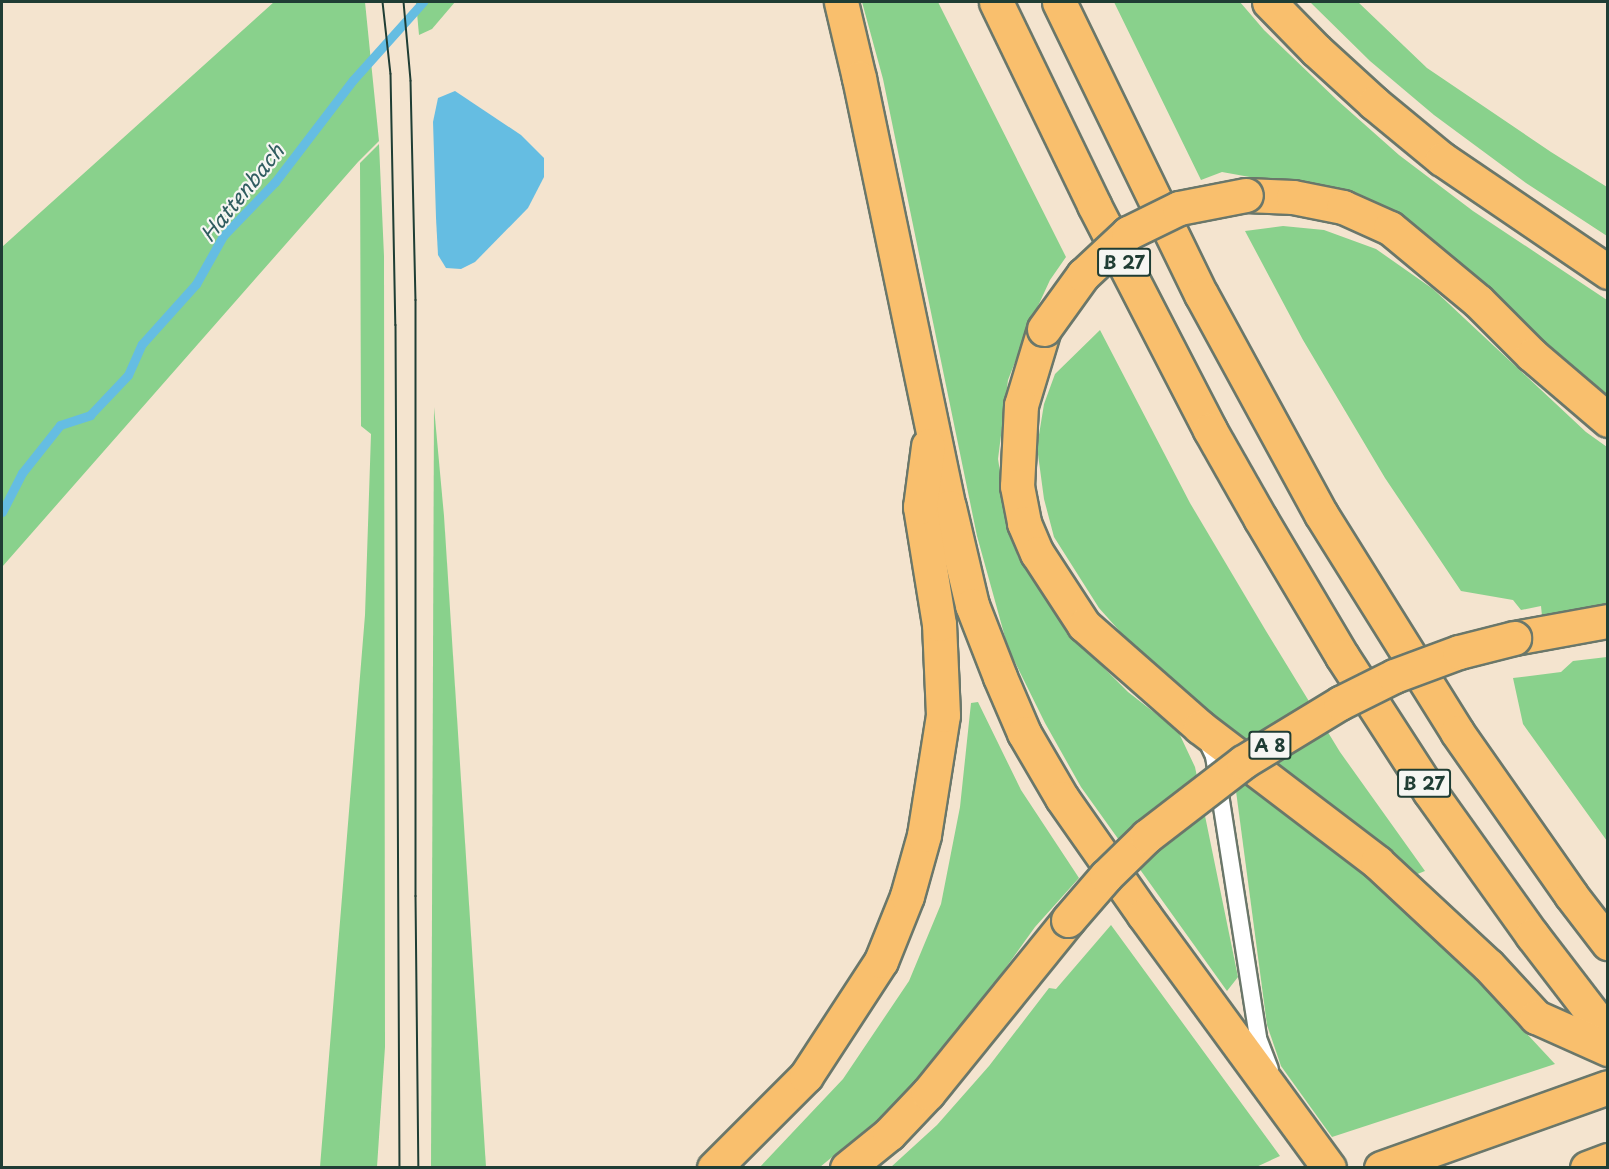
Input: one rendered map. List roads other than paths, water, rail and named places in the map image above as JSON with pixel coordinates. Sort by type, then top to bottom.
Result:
[{"type":"highway","points":[[841,2],[860,78],[949,507],[972,605],[1024,733],[1062,798],[1144,915],[1329,1167]]},
{"type":"highway","name":"B 27","points":[[996,2],[1105,225],[1210,430],[1272,539],[1348,665],[1430,792],[1532,935],[1608,1034]]},
{"type":"highway","name":"B 27","points":[[1059,2],[1201,294],[1327,524],[1457,732],[1571,895],[1608,943]]},
{"type":"highway","points":[[1269,2],[1316,50],[1374,103],[1442,159],[1608,272]]},
{"type":"highway","points":[[1608,420],[1532,356],[1478,301],[1390,228],[1343,207],[1293,197],[1246,195],[1179,208],[1128,233],[1083,275],[1044,329],[1021,405],[1017,439],[1017,486],[1023,523],[1053,580],[1084,625],[1200,727],[1377,862],[1488,965],[1536,1017],[1608,1049]]},
{"type":"highway","points":[[714,1167],[812,1068],[881,961],[907,896],[924,835],[942,715],[939,624],[920,507],[932,417]]},
{"type":"highway","name":"A 8","points":[[847,1167],[889,1134],[928,1093],[1106,876],[1148,836],[1243,762],[1340,703],[1394,676],[1460,652],[1514,638],[1608,621]]},
{"type":"highway","points":[[1514,638],[1577,643],[1608,641]]},
{"type":"highway","points":[[1386,1166],[1608,1087]]},
{"type":"highway","points":[[1587,1167],[1608,1160]]},
{"type":"lane","points":[[1200,727],[1214,756],[1258,1038],[1281,1100]]},
{"type":"water","points":[[455,91],[521,135],[544,158],[544,177],[528,208],[475,262],[461,269],[446,268],[438,255],[436,218],[433,122],[438,98]]},
{"type":"waterway","name":"Hattenbach","points":[[2,512],[22,473],[60,425],[90,415],[128,375],[142,344],[196,284],[223,236],[275,182],[353,80],[423,2]]},
{"type":"tram line","points":[[383,2],[391,74],[396,325],[400,1168]]},
{"type":"tram line","points":[[404,2],[411,81],[416,300],[416,896],[419,1168]]}]
